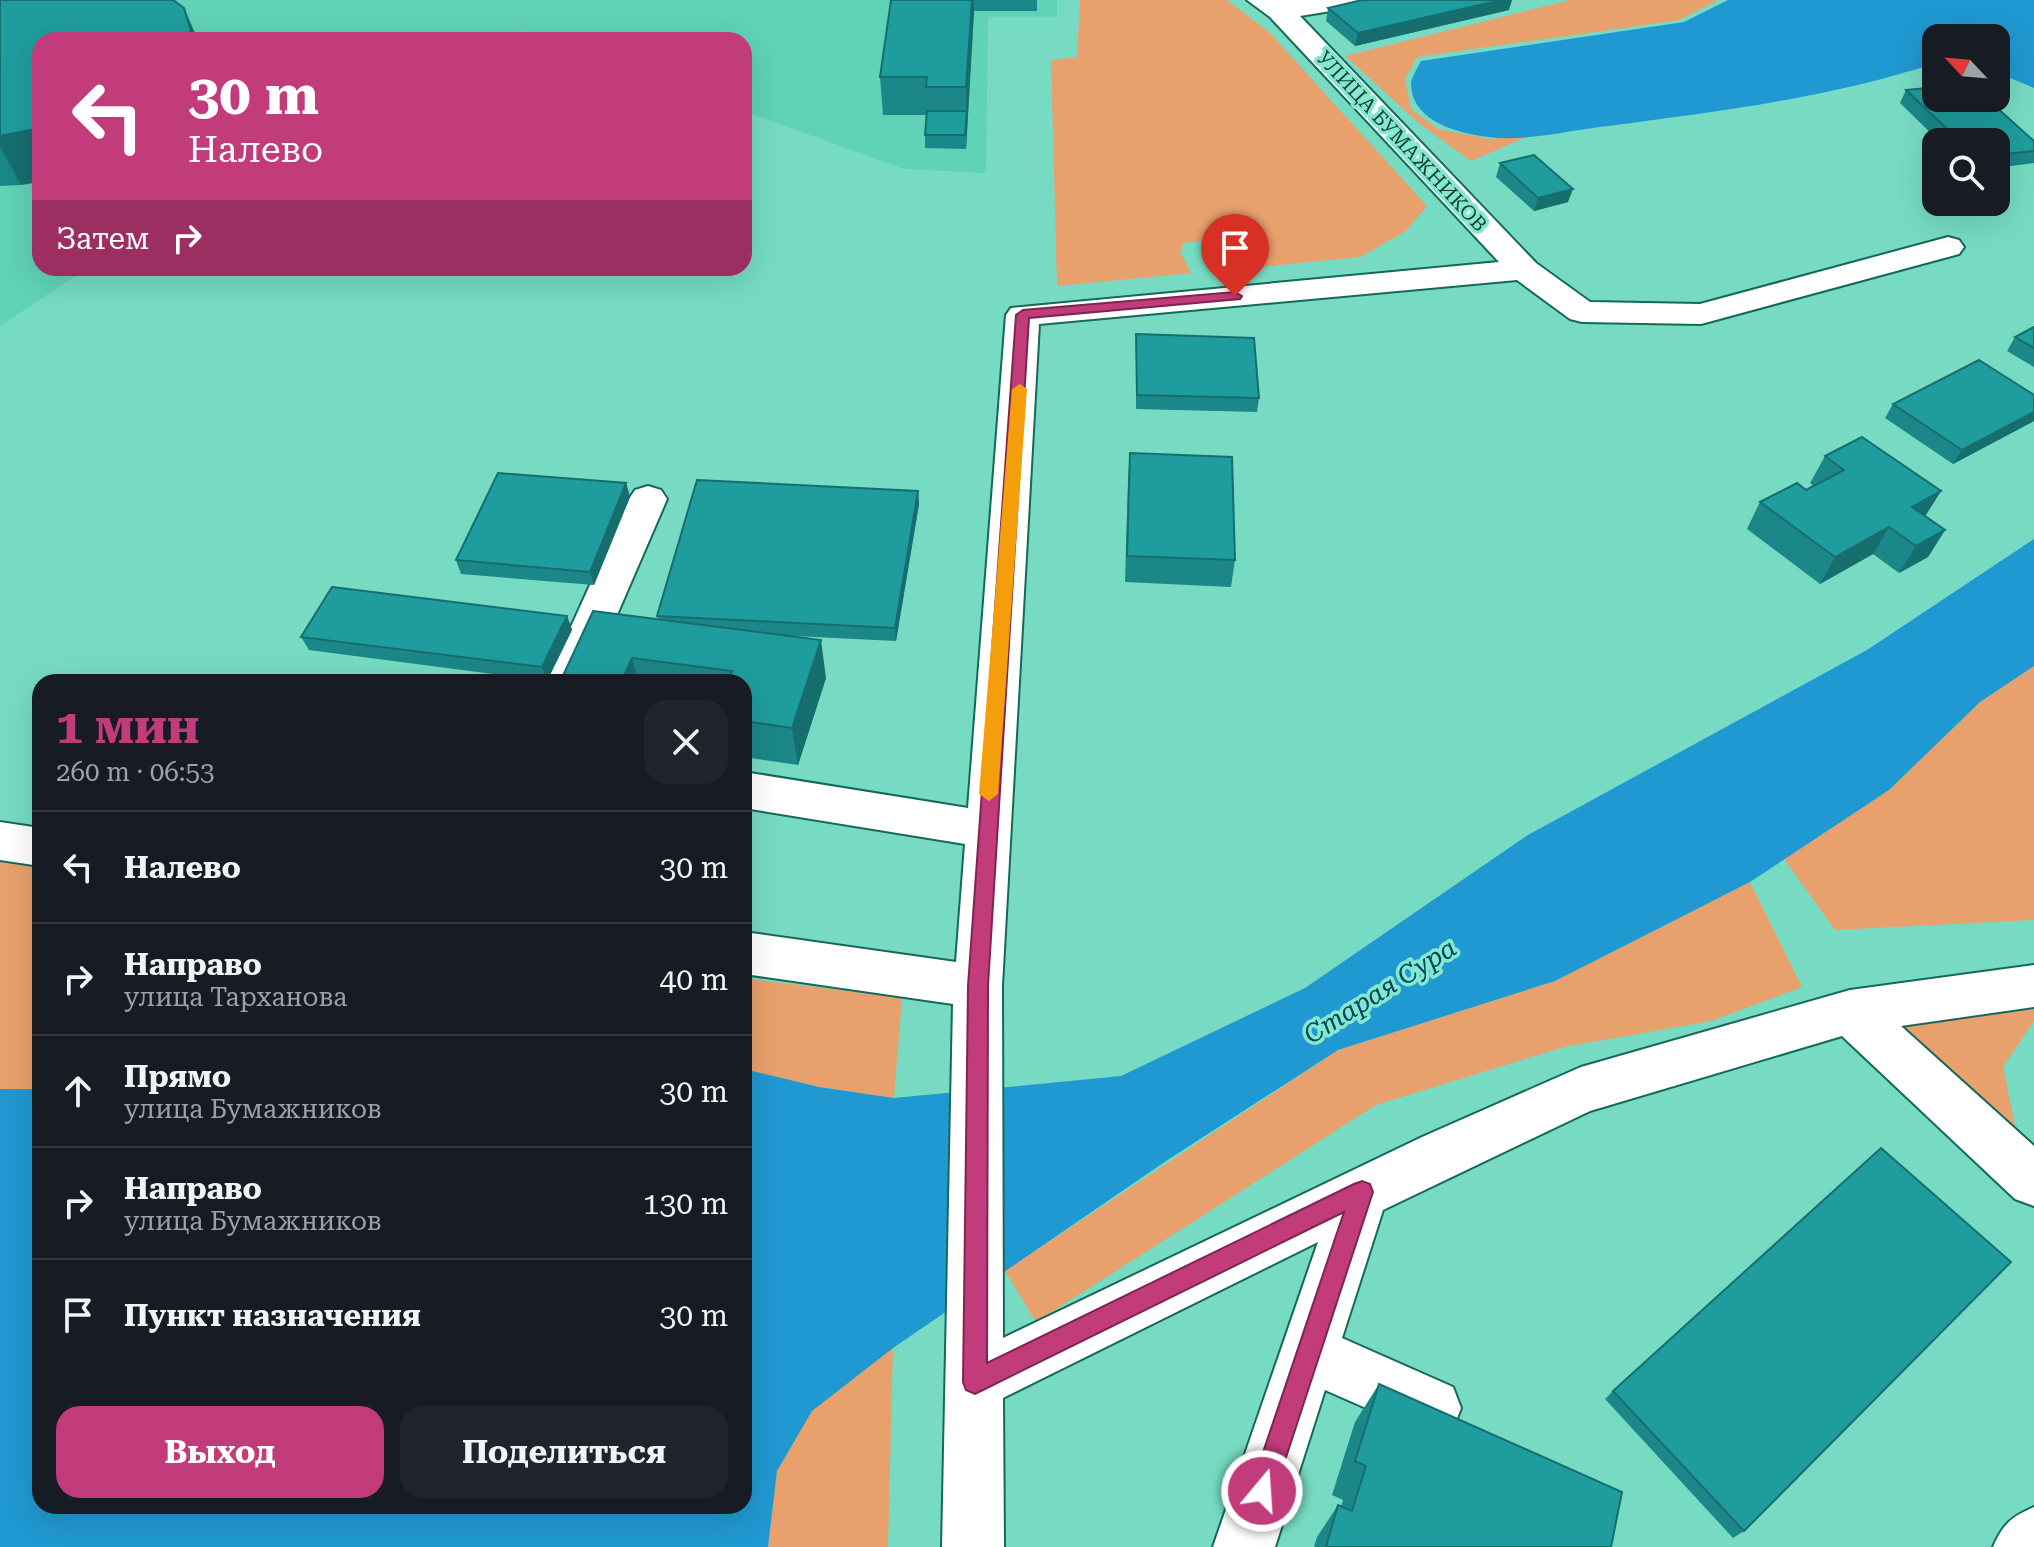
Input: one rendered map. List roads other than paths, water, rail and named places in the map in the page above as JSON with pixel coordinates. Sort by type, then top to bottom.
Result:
[{"type":"street","points":[[1270,6],[1353,0]]},
{"type":"street","name":"УЛИЦА БУМАЖНИКОВ","points":[[1270,6],[1524,270],[1582,312],[1701,314],[1948,247]]},
{"type":"street","points":[[973,1547],[978,986],[986,829],[1023,315],[1524,270]]},
{"type":"street","points":[[571,674],[648,499]]},
{"type":"street","points":[[752,791],[986,829]]},
{"type":"street","points":[[0,841],[32,846]]},
{"type":"street","points":[[752,954],[978,986]]},
{"type":"street","points":[[975,1382],[1362,1192],[1581,1090],[1850,1012],[2034,986]]},
{"type":"street","points":[[1850,1012],[2034,1181]]},
{"type":"street","points":[[1244,1547],[1362,1192]]},
{"type":"street","points":[[1309,1353],[1478,1428]]},
{"type":"street","points":[[2024,1547],[2034,1538]]},
{"type":"water","points":[[1728,0],[2034,0],[2034,88],[2010,78],[2010,24],[1922,24],[1922,67],[1855,86],[1733,109],[1533,137],[1503,138],[1463,132],[1438,123],[1427,116],[1413,96],[1411,83],[1421,61],[1684,22]]},
{"type":"water","name":"Старая Сура","points":[[2034,539],[2034,666],[1980,702],[1889,790],[1750,882],[1555,981],[1338,1050],[1166,1161],[893,1348],[812,1411],[777,1471],[768,1547],[0,1547],[0,1089],[32,1089],[32,1514],[752,1514],[752,1071],[819,1087],[894,1098],[1121,1076],[1305,988],[1528,835],[1867,650]]}]
